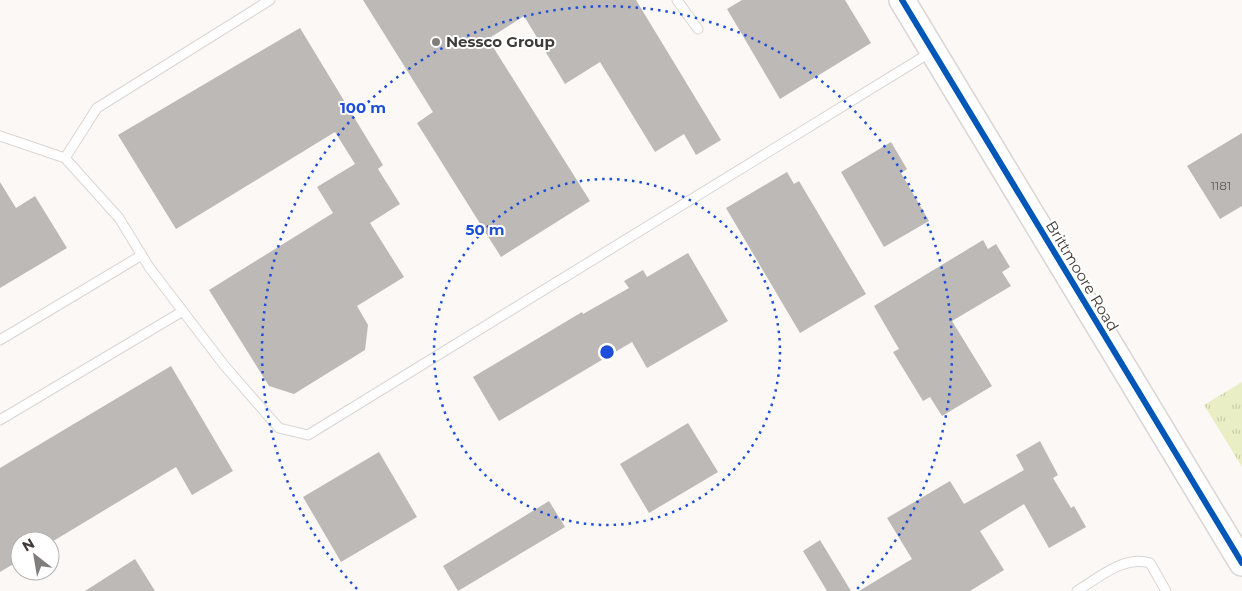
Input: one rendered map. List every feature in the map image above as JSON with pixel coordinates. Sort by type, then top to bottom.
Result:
[{"type":"main road","name":"Brittmoore Road","points":[[902,0],[1242,563]]},
{"type":"lane","points":[[65,158],[97,108],[270,0]]},
{"type":"lane","points":[[677,0],[698,29]]},
{"type":"lane","points":[[0,136],[65,158],[119,218],[142,254],[224,365],[280,428],[308,435],[933,51]]},
{"type":"lane","points":[[0,340],[142,254]]},
{"type":"lane","points":[[0,420],[183,311]]},
{"type":"lane","points":[[1077,591],[1120,565],[1139,560],[1150,563],[1166,591]]},
{"type":"green space","points":[[1242,382],[1242,467],[1204,405]]},
{"type":"building","points":[[363,0],[636,0],[721,140],[696,155],[684,134],[655,152],[600,62],[565,84],[524,16],[488,39],[590,201],[501,257],[417,123],[433,112]]},
{"type":"building","points":[[742,0],[845,0],[871,43],[780,99],[727,9]]},
{"type":"building","points":[[300,28],[383,165],[378,169],[400,204],[370,223],[404,277],[357,306],[368,325],[365,350],[294,394],[269,386],[209,290],[333,213],[317,187],[355,164],[335,132],[176,229],[118,135]]},
{"type":"building","points":[[1242,133],[1242,206],[1220,219],[1187,166]]},
{"type":"building","points":[[891,142],[907,169],[901,173],[929,221],[884,247],[841,172]]},
{"type":"building","points":[[787,172],[794,184],[799,181],[866,294],[800,333],[726,208]]},
{"type":"building","points":[[0,182],[16,208],[35,196],[67,248],[0,288]]},
{"type":"building","points":[[983,240],[988,249],[996,244],[1010,267],[1002,272],[1011,286],[952,321],[992,386],[942,416],[930,397],[923,401],[893,352],[899,349],[874,306]]},
{"type":"building","points":[[688,253],[728,321],[647,368],[632,342],[499,421],[473,377],[582,312],[583,314],[629,288],[624,281],[643,270],[647,277]]},
{"type":"building","points":[[171,366],[233,471],[192,495],[176,467],[60,537],[60,531],[10,531],[10,566],[0,572],[0,468]]},
{"type":"building","points":[[688,423],[718,472],[649,513],[620,464]]},
{"type":"building","points":[[1040,441],[1058,475],[1053,478],[1071,508],[1074,506],[1086,527],[1049,548],[1024,504],[980,531],[1004,570],[970,591],[859,591],[912,559],[887,518],[950,481],[964,504],[1024,470],[1016,455]]},
{"type":"building","points":[[379,452],[417,517],[341,562],[303,497]]},
{"type":"building","points":[[549,501],[565,527],[458,591],[443,566]]},
{"type":"building","points":[[820,540],[851,591],[827,591],[803,551]]},
{"type":"building","points":[[135,559],[155,591],[85,591]]},
{"type":"cycle path","points":[[902,0],[1242,563]]},
{"type":"place","name":"Nessco Group","points":[[436,42]]}]
